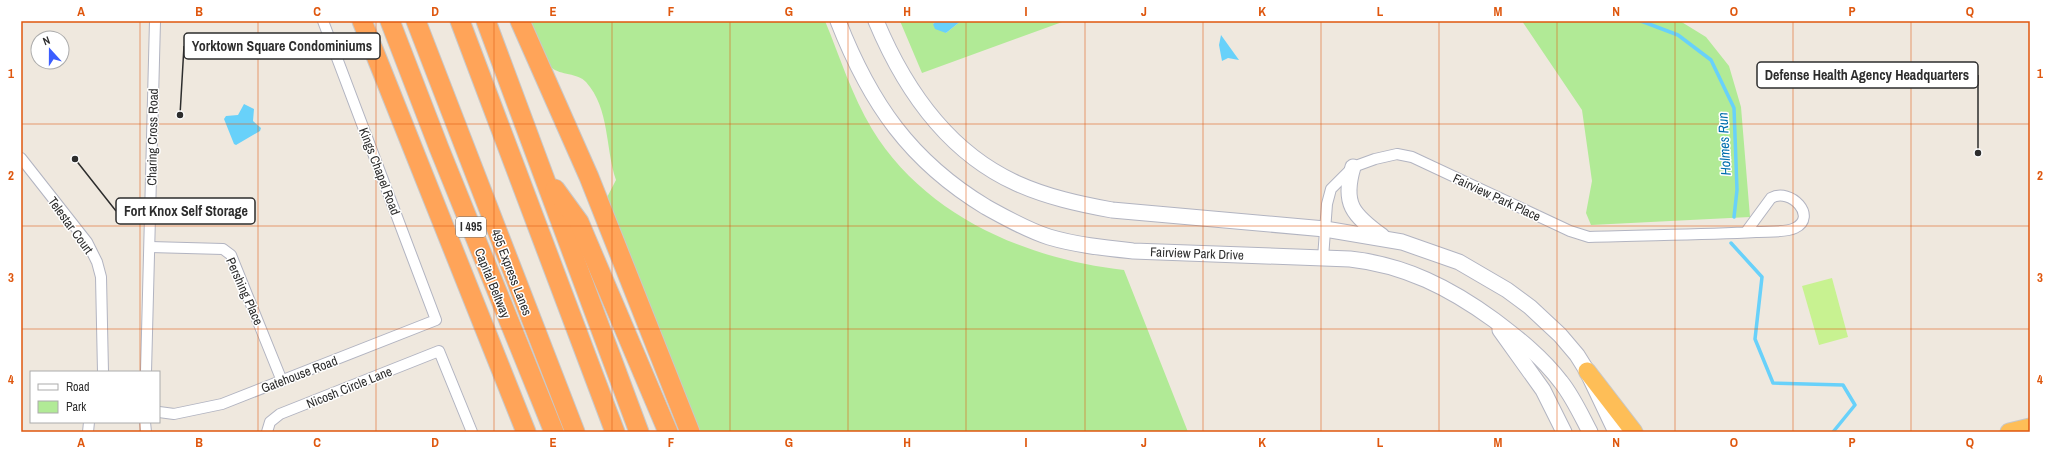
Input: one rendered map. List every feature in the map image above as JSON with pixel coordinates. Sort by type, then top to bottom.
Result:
[{"type":"highway","points":[[362,21],[526,432]]},
{"type":"highway","name":"Capital Beltway","points":[[390,21],[442,156],[554,432]]},
{"type":"highway","name":"495 Express Lanes","points":[[416,21],[575,432]]},
{"type":"highway","points":[[460,21],[615,432]]},
{"type":"highway","points":[[486,21],[544,173],[639,432]]},
{"type":"highway","points":[[520,21],[589,177],[690,432]]},
{"type":"highway","points":[[544,173],[579,222],[668,432]]},
{"type":"highway","points":[[488,336],[514,432]]},
{"type":"highway","points":[[1587,371],[1634,432]]},
{"type":"highway","points":[[2009,432],[2030,427]]},
{"type":"main road","name":"Fairview Park Drive","points":[[838,21],[865,82],[901,136],[933,169],[987,207],[1019,224],[1049,236],[1077,243],[1133,251],[1323,258],[1373,262],[1397,267],[1422,277],[1471,303],[1522,341],[1546,364],[1562,383],[1590,432]]},
{"type":"main road","points":[[876,21],[896,65],[929,113],[952,138],[1000,175],[1017,184],[1062,200],[1112,210],[1325,229],[1386,239],[1421,248],[1458,262],[1506,290],[1530,307],[1560,335],[1577,355],[1587,371],[1616,432]]},
{"type":"main road","points":[[1353,166],[1348,191],[1349,202],[1354,213],[1386,239]]},
{"type":"main road","points":[[1492,319],[1543,390],[1564,432]]},
{"type":"street","name":"Charing Cross Road","points":[[146,371],[155,21]]},
{"type":"street","name":"Kings Chapel Road","points":[[323,21],[436,320]]},
{"type":"street","name":"Fairview Park Place","points":[[1323,258],[1327,204],[1331,190],[1353,166],[1374,158],[1397,154],[1412,157],[1570,231],[1589,237],[1746,232],[1794,228],[1804,220],[1804,213],[1801,207],[1794,200],[1785,195],[1777,195],[1771,198],[1746,232]]},
{"type":"street","name":"Telestar Court","points":[[21,158],[87,242],[97,262],[101,277],[103,371]]},
{"type":"street","name":"Pershing Place","points":[[150,247],[223,249],[231,255],[282,380]]},
{"type":"street","name":"Gatehouse Road","points":[[160,412],[174,414],[222,404],[436,320]]},
{"type":"street","name":"Nicosh Circle Lane","points":[[267,432],[270,422],[280,414],[439,351],[472,432]]},
{"type":"green space","points":[[530,21],[825,21],[852,90],[872,129],[894,160],[920,186],[949,209],[981,228],[1015,243],[1051,256],[1124,270],[1188,432],[692,432],[602,207],[616,180],[606,129],[599,104],[594,93],[583,79],[552,68],[544,58],[538,46]]},
{"type":"green space","points":[[900,21],[937,21],[933,24],[946,33],[961,21],[1065,21],[922,73]]},
{"type":"green space","points":[[1522,21],[1680,21],[1706,37],[1729,66],[1741,107],[1750,217],[1591,225],[1586,213],[1592,181],[1582,110]]},
{"type":"green space","points":[[1832,278],[1848,337],[1819,345],[1802,286]]},
{"type":"water","points":[[937,21],[961,21],[946,33],[935,29],[933,24]]},
{"type":"water","points":[[1221,35],[1239,60],[1228,58],[1222,61],[1219,45]]},
{"type":"water","points":[[244,104],[254,109],[253,121],[261,128],[260,131],[236,145],[234,144],[224,119],[226,116],[238,115]]},
{"type":"waterway","name":"Holmes Run","points":[[1641,21],[1678,35],[1711,60],[1734,108],[1737,190],[1734,217]]},
{"type":"waterway","name":"Holmes Run","points":[[1731,243],[1762,277],[1755,339],[1773,383],[1843,385],[1855,405],[1833,432]]},
{"type":"place","name":"Yorktown Square Condominiums","points":[[180,115]]},
{"type":"place","name":"Defense Health Agency Headquarters","points":[[1978,153]]},
{"type":"place","name":"Fort Knox Self Storage","points":[[75,159]]}]
